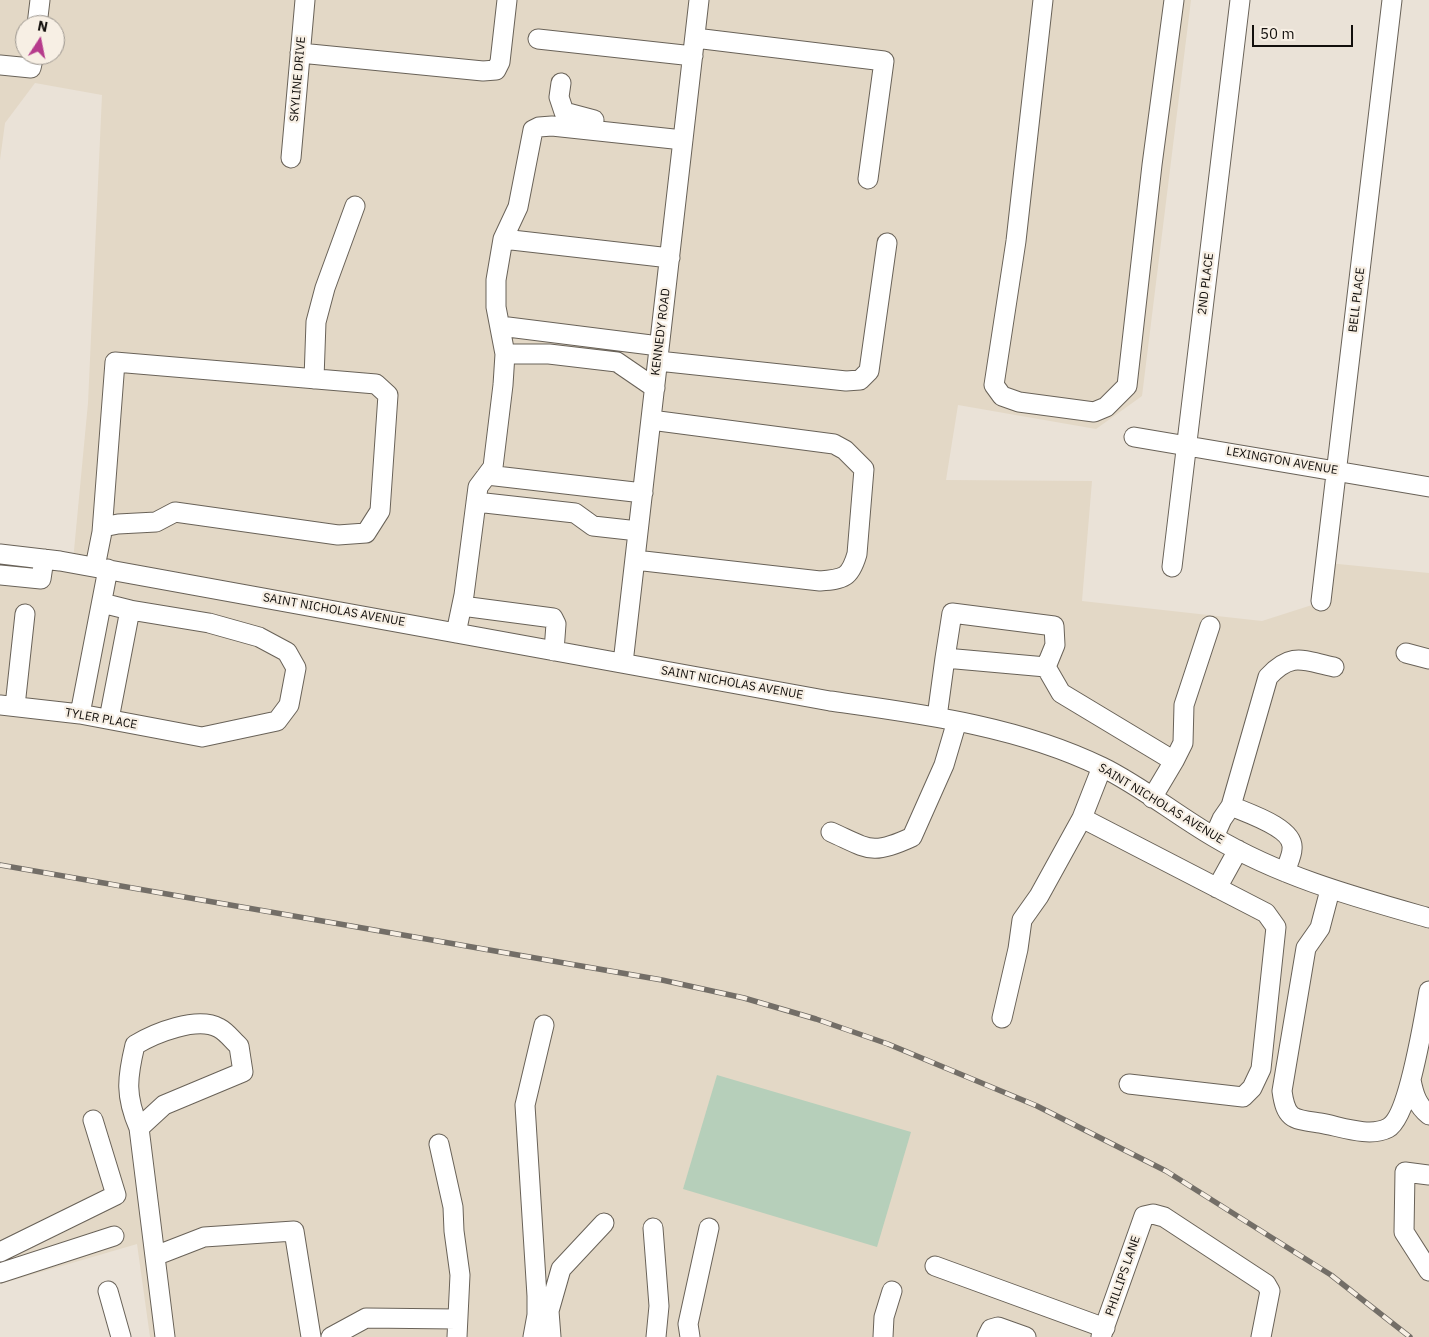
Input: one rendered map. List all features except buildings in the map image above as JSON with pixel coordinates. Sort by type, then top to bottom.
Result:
[{"type":"street","points":[[38,15],[40,0]]},
{"type":"street","name":"SKYLINE DRIVE","points":[[292,158],[305,0]]},
{"type":"street","points":[[300,53],[483,71],[496,70],[500,62],[507,0]]},
{"type":"street","name":"KENNEDY ROAD","points":[[623,663],[699,0]]},
{"type":"street","points":[[1043,0],[1016,241],[994,385],[1002,396],[1019,402],[1094,412],[1106,406],[1128,386],[1152,165],[1174,0]]},
{"type":"street","name":"2ND PLACE","points":[[1172,567],[1240,0]]},
{"type":"street","name":"BELL PLACE","points":[[1321,601],[1392,0]]},
{"type":"street","points":[[538,39],[694,47],[884,61],[868,179]]},
{"type":"street","points":[[0,65],[31,68],[32,65]]},
{"type":"street","points":[[562,83],[559,97],[561,106],[569,115],[684,136]]},
{"type":"street","points":[[456,633],[462,606],[478,487],[493,467],[506,354],[496,307],[496,280],[503,239],[518,207],[533,130],[539,127],[552,126],[684,136]]},
{"type":"street","points":[[314,379],[316,322],[325,288],[355,206]]},
{"type":"street","points":[[503,239],[670,258]]},
{"type":"street","points":[[500,326],[658,354],[846,381],[860,380],[869,371],[887,243]]},
{"type":"street","points":[[506,354],[549,354],[617,362],[655,388]]},
{"type":"street","points":[[80,714],[102,603],[102,532],[115,362],[376,384],[388,395],[380,511],[366,533],[338,535],[176,512],[156,522],[118,524],[103,527],[102,532]]},
{"type":"street","points":[[635,560],[820,581],[841,579],[846,576],[853,567],[857,554],[864,469],[845,450],[834,444],[651,420]]},
{"type":"street","name":"LEXINGTON AVENUE","points":[[1134,437],[1429,487]]},
{"type":"street","points":[[487,475],[643,492]]},
{"type":"street","points":[[476,502],[575,513],[593,526],[638,531]]},
{"type":"street","name":"SAINT NICHOLAS AVENUE","points":[[0,554],[102,568],[830,701],[937,717],[1019,736],[1102,767],[1214,837],[1285,872],[1330,890],[1429,918]]},
{"type":"street","points":[[0,575],[41,579],[44,559]]},
{"type":"street","points":[[102,603],[130,610],[110,720]]},
{"type":"street","points":[[462,606],[553,618],[556,624],[554,651]]},
{"type":"street","name":"TYLER PLACE","points":[[8,705],[80,714],[202,737],[276,721],[289,705],[296,668],[287,652],[259,637],[209,623],[130,610]]},
{"type":"street","points":[[937,717],[952,613],[1054,626],[1055,645],[1046,667]]},
{"type":"street","points":[[8,705],[25,614]]},
{"type":"street","points":[[1152,798],[1174,761],[1182,743],[1184,705],[1210,626]]},
{"type":"street","points":[[1406,653],[1429,659]]},
{"type":"street","points":[[945,658],[1046,667]]},
{"type":"street","points":[[1214,837],[1222,819],[1231,806],[1268,677],[1280,664],[1294,659],[1334,667]]},
{"type":"street","points":[[1046,667],[1061,693],[1174,761]]},
{"type":"street","points":[[831,832],[872,850],[893,846],[912,837],[944,765],[957,722]]},
{"type":"street","points":[[1002,1018],[1018,949],[1022,920],[1039,896],[1082,818],[1102,767]]},
{"type":"street","points":[[1231,806],[1281,829],[1289,835],[1293,848],[1285,872]]},
{"type":"street","points":[[1082,818],[1266,913],[1276,927],[1261,1069],[1252,1088],[1243,1097],[1129,1084]]},
{"type":"street","points":[[1217,888],[1238,850]]},
{"type":"street","points":[[1330,890],[1320,928],[1306,948],[1282,1091],[1285,1109],[1294,1119],[1371,1132],[1386,1129],[1395,1123],[1411,1079],[1429,991]]},
{"type":"street","points":[[139,1128],[164,1104],[243,1072],[240,1046],[219,1027],[191,1024],[154,1033],[135,1045],[129,1069],[130,1106],[139,1128],[165,1337]]},
{"type":"street","points":[[544,1025],[525,1105],[537,1315],[548,1337]]},
{"type":"street","points":[[1411,1079],[1415,1099],[1420,1107],[1429,1115]]},
{"type":"street","points":[[0,1252],[116,1195],[93,1120]]},
{"type":"street","points":[[331,1337],[366,1318],[457,1328],[460,1275],[453,1207],[440,1144]]},
{"type":"street","points":[[1429,1175],[1405,1172],[1404,1232],[1429,1271]]},
{"type":"street","name":"PHILLIPS LANE","points":[[1103,1332],[1144,1216],[1153,1214],[1164,1216],[1266,1284],[1270,1291],[1261,1337]]},
{"type":"street","points":[[548,1337],[549,1311],[561,1269],[604,1223]]},
{"type":"street","points":[[653,1228],[659,1306],[656,1337]]},
{"type":"street","points":[[690,1337],[688,1324],[709,1228]]},
{"type":"street","points":[[155,1256],[204,1237],[294,1231],[311,1337]]},
{"type":"street","points":[[0,1273],[114,1236]]},
{"type":"street","points":[[935,1266],[1103,1332]]},
{"type":"street","points":[[108,1291],[121,1337]]},
{"type":"street","points":[[882,1337],[884,1317],[892,1291]]},
{"type":"street","points":[[987,1337],[992,1329],[998,1328],[1026,1337]]},
{"type":"shaded area","points":[[0,0],[1191,0],[1142,396],[1096,429],[958,405],[946,480],[1092,481],[1082,601],[1262,621],[1312,605],[1318,562],[1429,573],[1429,1337],[150,1337],[137,1244],[0,1284],[0,553],[73,561],[88,403],[102,95],[35,83],[5,123],[0,160]]},
{"type":"green space","points":[[717,1075],[911,1132],[877,1247],[683,1189]]},
{"type":"railway","points":[[0,865],[662,980],[744,998],[816,1019],[888,1044],[1037,1106],[1166,1171],[1331,1275],[1410,1337]]}]
